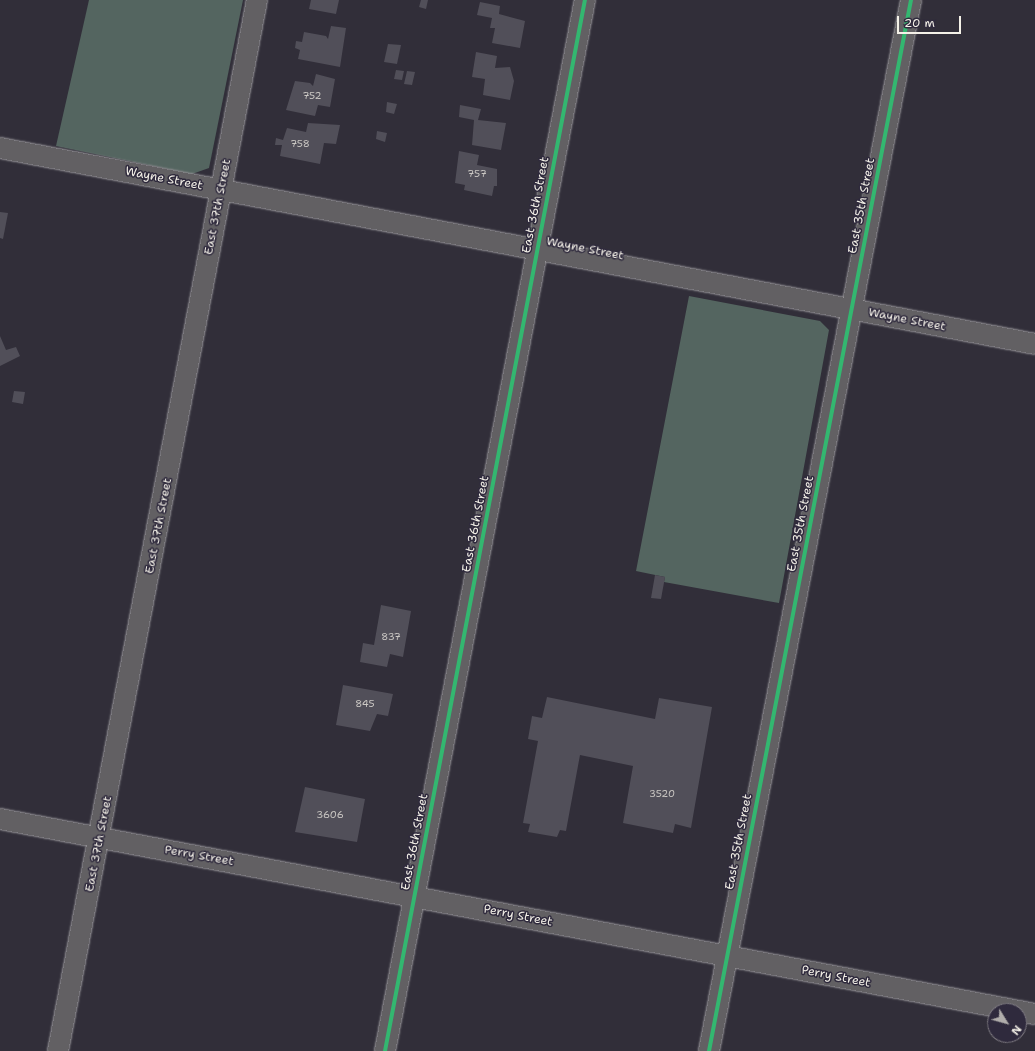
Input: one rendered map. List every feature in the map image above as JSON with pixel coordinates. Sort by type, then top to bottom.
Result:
[{"type":"street","name":"East 37th Street","points":[[58,1051],[100,838],[257,0]]},
{"type":"street","name":"East 36th Street","points":[[385,1051],[585,0]]},
{"type":"street","name":"East 35th Street","points":[[709,1051],[911,0]]},
{"type":"street","name":"Wayne Street","points":[[0,148],[1035,344]]},
{"type":"street","name":"Perry Street","points":[[0,819],[1035,1014]]},
{"type":"shaded area","points":[[89,0],[243,0],[209,168],[192,174],[56,146]]},
{"type":"shaded area","points":[[689,296],[820,321],[829,330],[779,603],[664,582],[665,577],[636,571]]},
{"type":"building","points":[[311,0],[339,0],[336,14],[309,9]]},
{"type":"building","points":[[421,0],[428,0],[426,9],[419,7]]},
{"type":"building","points":[[480,2],[500,6],[499,14],[525,21],[520,48],[492,43],[495,28],[490,28],[492,18],[477,15]]},
{"type":"building","points":[[331,26],[346,28],[340,67],[298,59],[300,50],[295,48],[296,41],[302,42],[304,32],[326,36],[328,39]]},
{"type":"building","points":[[388,44],[401,45],[397,64],[384,62]]},
{"type":"building","points":[[476,52],[497,56],[495,68],[510,67],[514,81],[510,100],[483,95],[485,79],[472,77]]},
{"type":"building","points":[[396,70],[404,71],[402,80],[394,79]]},
{"type":"building","points":[[407,71],[415,72],[412,85],[404,84]]},
{"type":"building","points":[[316,74],[335,79],[330,107],[318,105],[315,116],[286,110],[295,81],[310,83],[313,86]]},
{"type":"building","points":[[387,102],[397,104],[394,114],[386,112]]},
{"type":"building","points":[[460,105],[481,109],[478,120],[506,123],[501,150],[472,145],[474,120],[459,117]]},
{"type":"building","points":[[308,123],[340,125],[336,144],[324,143],[320,164],[280,156],[282,145],[275,145],[276,138],[283,140],[287,128],[306,132]]},
{"type":"building","points":[[377,131],[387,133],[385,142],[376,139]]},
{"type":"building","points":[[459,151],[479,155],[477,165],[497,169],[497,186],[494,186],[492,196],[464,190],[465,185],[455,183]]},
{"type":"building","points":[[0,212],[8,213],[3,239],[0,238]]},
{"type":"building","points":[[0,336],[6,350],[16,347],[20,356],[0,366]]},
{"type":"building","points":[[14,391],[25,392],[23,404],[12,402]]},
{"type":"building","points":[[655,575],[665,577],[661,599],[651,598]]},
{"type":"building","points":[[381,605],[411,611],[403,657],[390,654],[387,667],[360,662],[363,643],[374,645]]},
{"type":"building","points":[[343,685],[393,694],[388,716],[377,714],[370,731],[336,725]]},
{"type":"building","points":[[547,697],[655,719],[659,698],[712,707],[691,828],[675,824],[673,833],[623,823],[633,766],[580,755],[566,831],[560,830],[557,837],[528,832],[530,824],[523,823],[538,741],[528,739],[532,716],[542,718]]},
{"type":"building","points":[[305,787],[365,799],[357,842],[295,832]]},
{"type":"cycle path","points":[[385,1051],[585,0]]},
{"type":"cycle path","points":[[709,1051],[911,0]]}]
